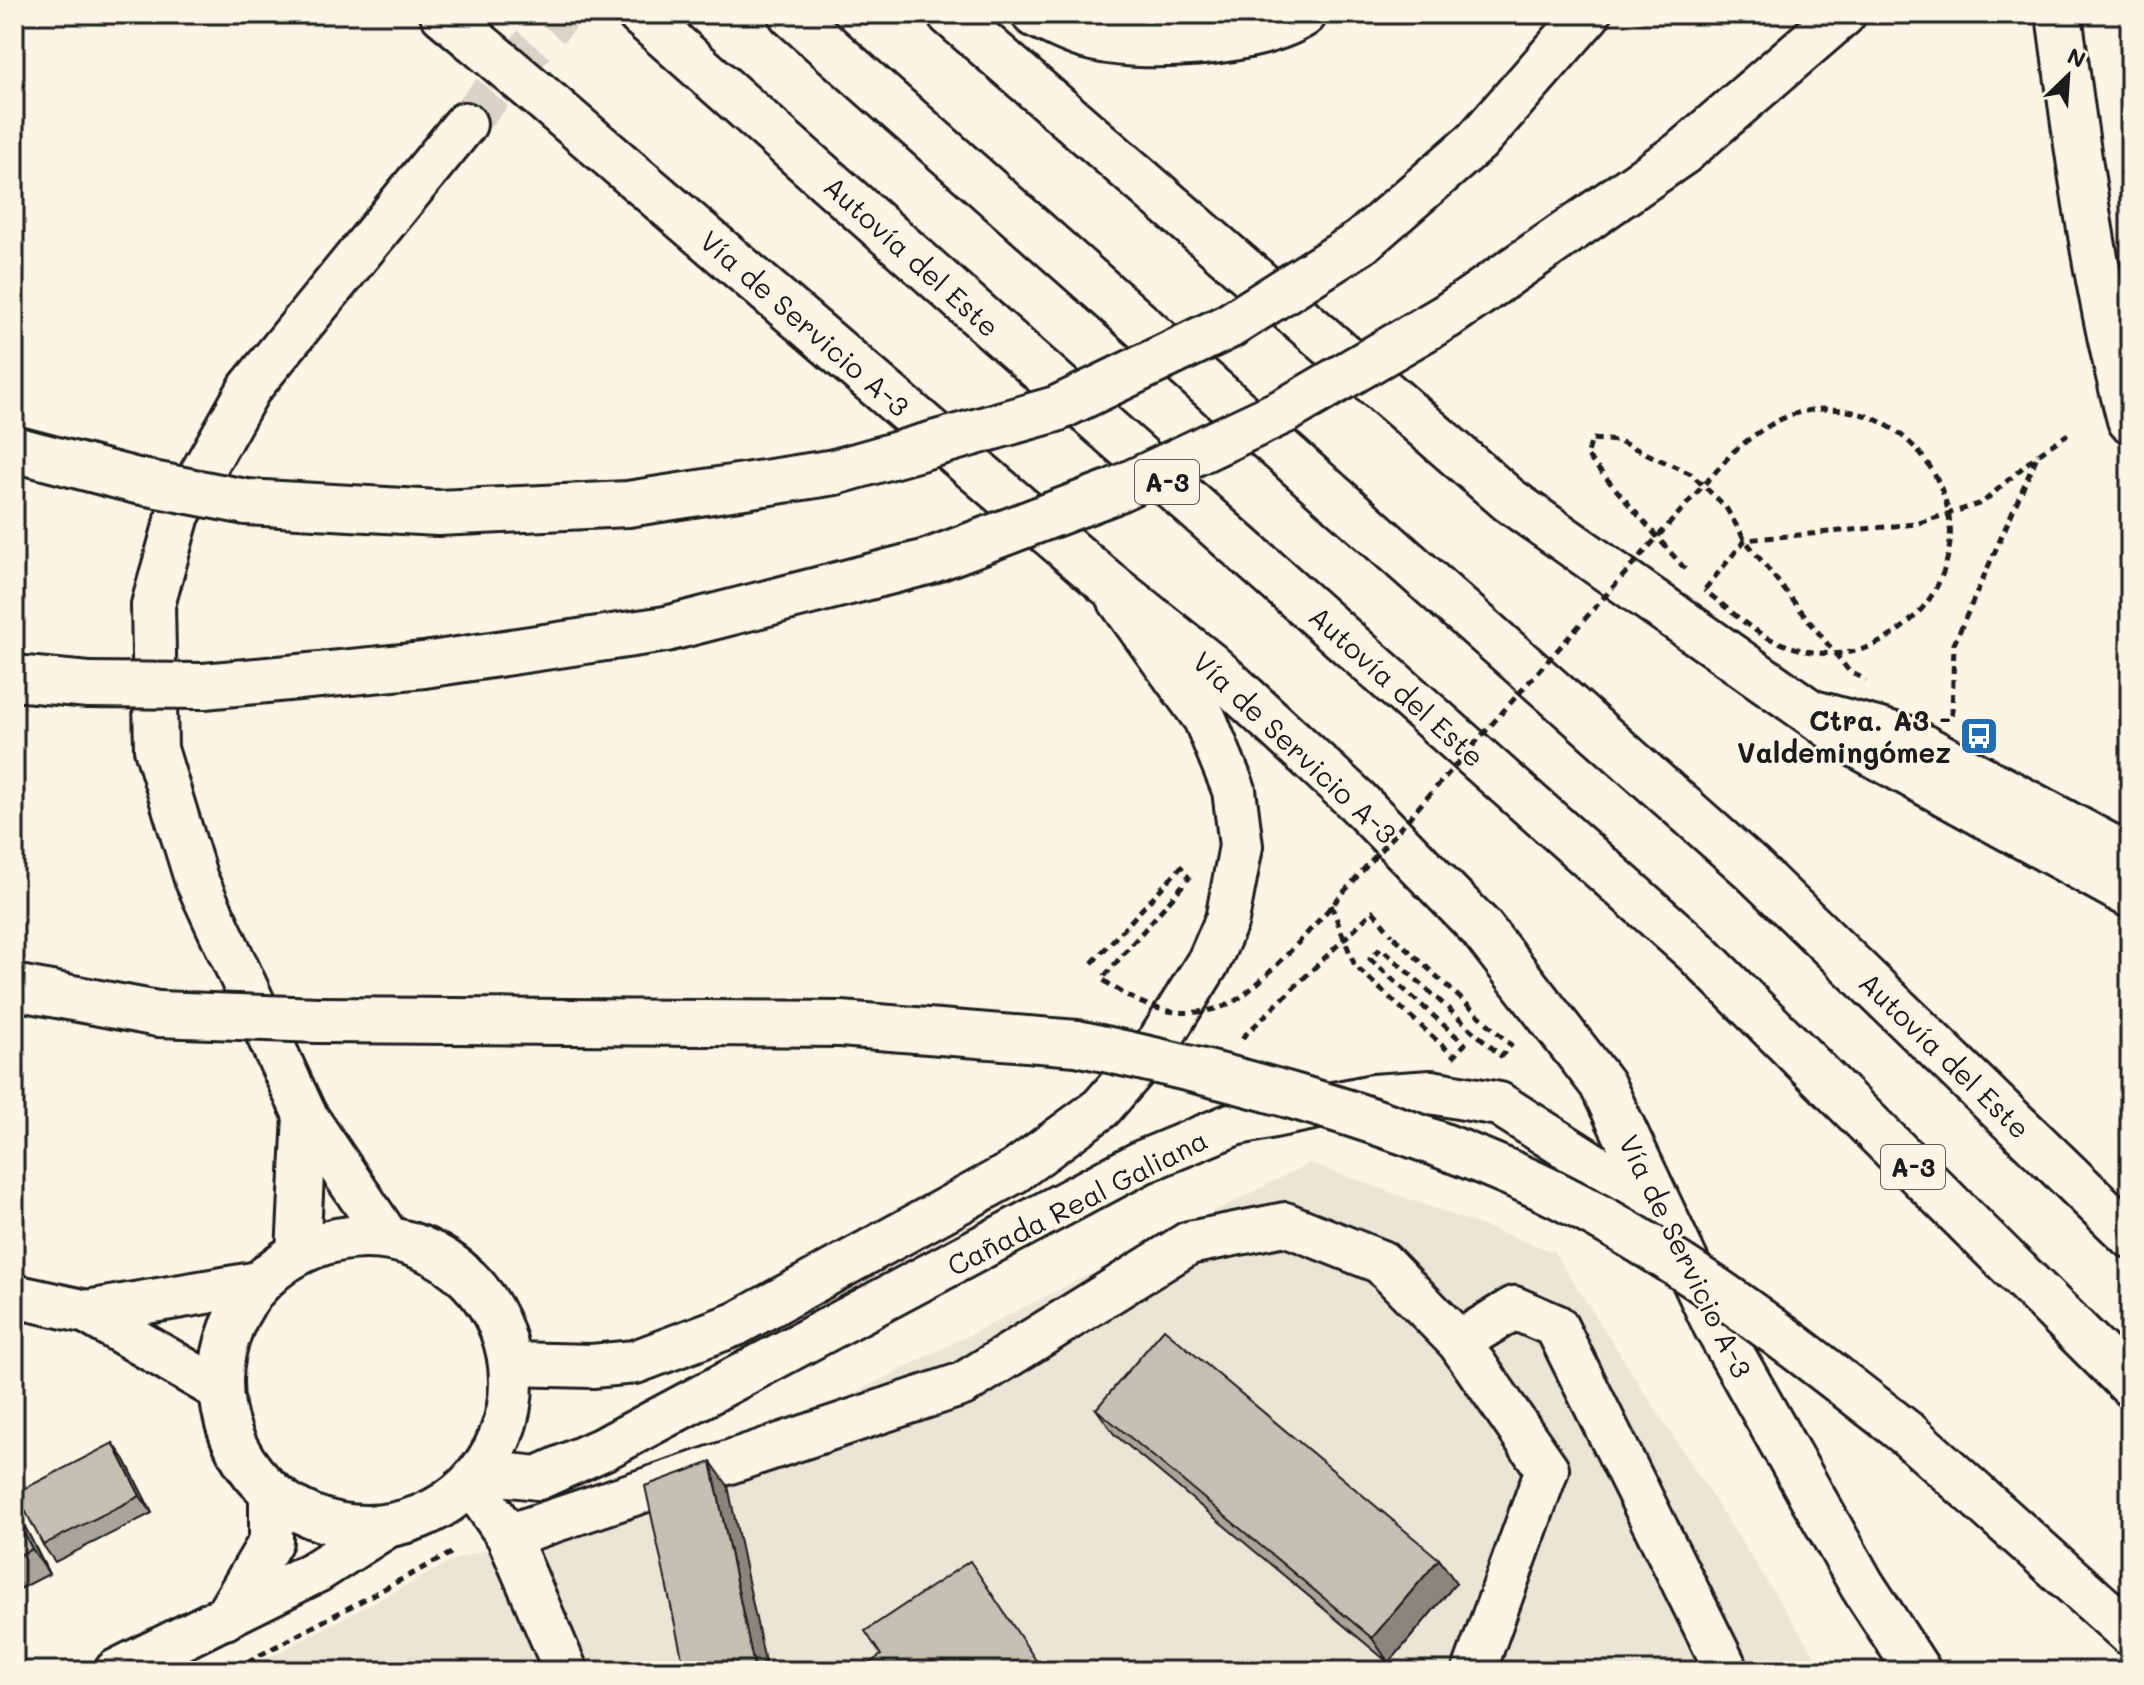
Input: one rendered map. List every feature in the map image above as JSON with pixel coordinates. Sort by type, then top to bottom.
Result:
[{"type":"main road","name":"Autovía del Este","points":[[640,14],[1695,951],[2130,1384]]},
{"type":"main road","name":"Autovía del Este","points":[[791,14],[1751,868],[2130,1235]]},
{"type":"main road","points":[[950,14],[1509,500],[1857,745],[2130,895]]},
{"type":"main road","points":[[1034,14],[1087,37],[1160,45],[1232,39],[1304,14]]},
{"type":"main road","points":[[14,449],[137,481],[246,502],[438,513],[628,504],[835,472],[1056,409],[1229,326],[1361,242],[1477,141],[1588,14]]},
{"type":"main road","points":[[14,678],[89,685],[204,686],[424,665],[666,629],[927,562],[1125,486],[1286,410],[1447,316],[1682,153],[1843,14]]},
{"type":"main road","points":[[2059,14],[2080,168],[2118,376],[2130,420]]},
{"type":"main road","name":"Vía de Servicio A-3","points":[[458,27],[1106,582],[1210,665],[1376,820],[1481,928],[1602,1084],[1716,1326],[1862,1585],[1918,1671]]},
{"type":"main road","points":[[14,987],[158,1014]]},
{"type":"main road","points":[[14,1009],[319,1020],[841,1024],[1077,1043],[1229,1076],[1381,1122],[1513,1174],[1651,1247],[1761,1319],[1909,1435],[2130,1633]]},
{"type":"street","points":[[388,1238],[305,1115],[196,879],[156,749],[153,605],[178,515],[249,389],[465,124]]},
{"type":"street","name":"Cañada Real Galiana","points":[[511,1364],[592,1366],[635,1362],[722,1329],[1014,1172],[1101,1108],[1160,1040],[1209,961],[1227,920],[1241,846],[1234,790],[1205,719],[1106,582]]},
{"type":"street","points":[[1810,711],[1906,737],[2111,846],[2130,864]]},
{"type":"street","name":"Cañada Real Galiana","points":[[475,1478],[538,1478],[605,1448],[1142,1162],[1234,1124],[1373,1096],[1431,1092],[1499,1104],[1599,1168],[1716,1326]]},
{"type":"street","points":[[298,1253],[305,1115]]},
{"type":"street","points":[[508,1536],[963,1384],[1189,1243],[1285,1224],[1381,1262],[1459,1342],[1547,1469],[1474,1671]]},
{"type":"street","points":[[342,1238],[388,1238],[425,1248],[457,1268],[483,1294],[502,1327],[511,1364],[511,1402],[504,1427],[475,1478],[454,1498],[422,1516],[387,1526],[345,1526],[306,1514],[271,1492],[245,1463],[228,1428],[220,1390],[228,1333],[259,1283],[298,1253],[342,1238]]},
{"type":"street","points":[[87,1312],[259,1283]]},
{"type":"street","points":[[14,1296],[87,1312],[220,1390]]},
{"type":"street","points":[[1459,1342],[1514,1308],[1556,1326],[1727,1671]]},
{"type":"street","points":[[475,1478],[508,1536],[566,1671]]},
{"type":"street","points":[[225,1618],[271,1541],[271,1492]]},
{"type":"street","points":[[116,1671],[317,1571],[387,1526]]},
{"type":"path","points":[[1092,963],[1181,867],[1189,878],[1102,979],[1132,1001],[1159,1011],[1205,1011],[1228,1005],[1253,988],[1331,905],[1733,452],[1765,426],[1812,410],[1862,414],[1907,437],[1940,480],[1951,527],[1946,567],[1927,605],[1896,636],[1857,653],[1812,653],[1771,640],[1704,590],[1587,456],[1592,439],[1619,441],[1691,474],[1725,506],[1745,540],[1849,671],[1875,685]]},
{"type":"path","points":[[1704,590],[1745,540],[1916,524],[1982,503],[2038,454],[2068,434]]},
{"type":"path","points":[[1951,728],[1954,644],[2038,454]]},
{"type":"path","points":[[1240,1039],[1373,911],[1392,935],[1511,1045],[1501,1056],[1381,948],[1370,959],[1465,1044],[1454,1056],[1355,966],[1331,905]]},
{"type":"path","points":[[247,1662],[451,1553]]},
{"type":"shaded area","points":[[1310,1163],[1554,1252],[1825,1671],[243,1671],[454,1560],[642,1500]]},
{"type":"building","points":[[1164,1329],[1439,1559],[1372,1638],[1096,1409]]},
{"type":"building","points":[[113,1443],[140,1496],[43,1545],[16,1493]]},
{"type":"building","points":[[711,1462],[755,1671],[685,1671],[645,1486]]},
{"type":"building","points":[[14,1514],[32,1549],[14,1558]]},
{"type":"building","points":[[970,1561],[1043,1671],[858,1671],[881,1655],[865,1631]]},
{"type":"tunnel","points":[[465,124],[560,14]]},
{"type":"place","name":"Ctra. A3 - Valdemingómez","points":[[1979,736]]}]
